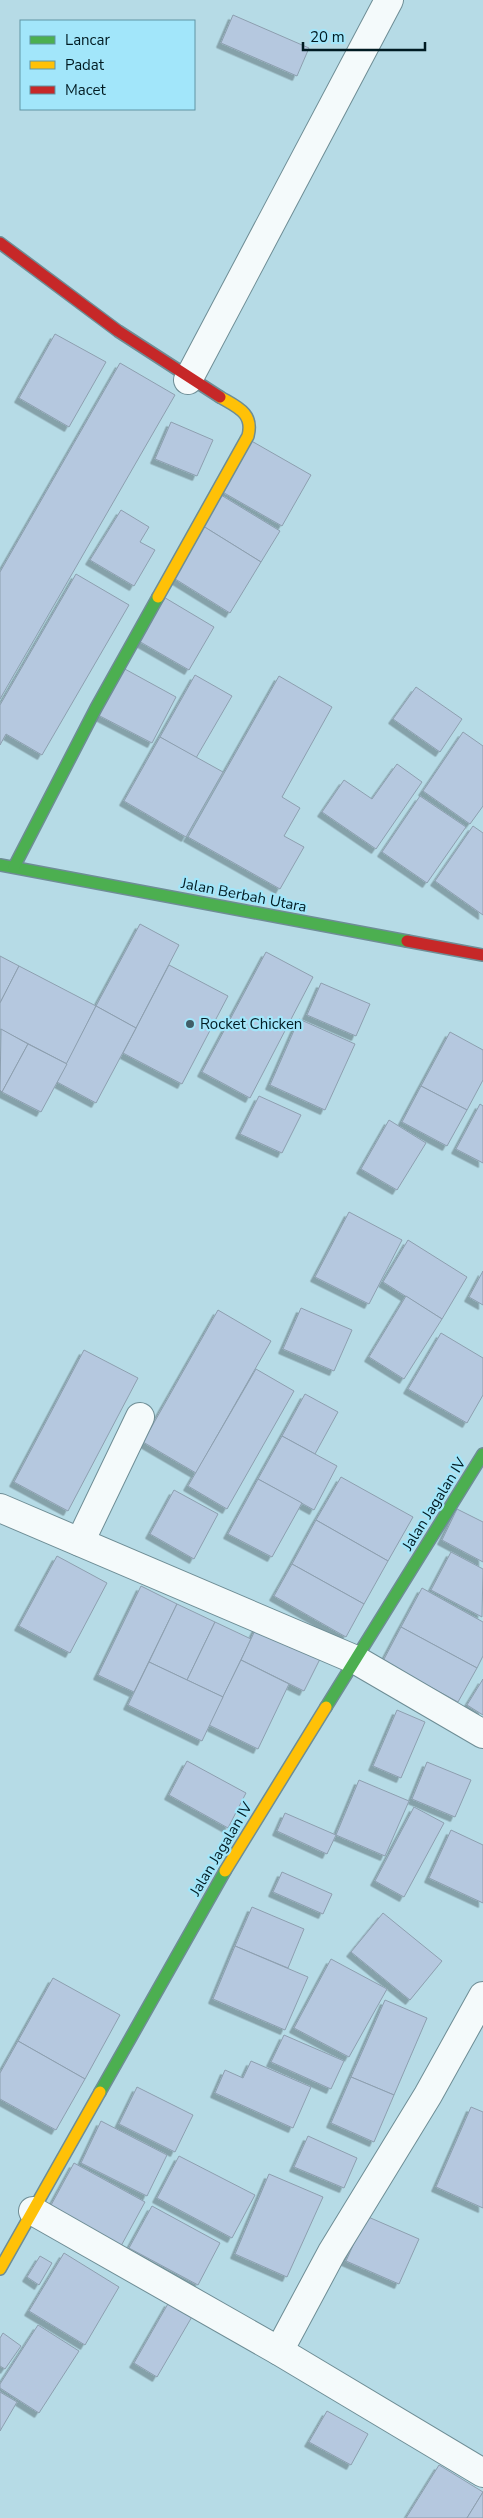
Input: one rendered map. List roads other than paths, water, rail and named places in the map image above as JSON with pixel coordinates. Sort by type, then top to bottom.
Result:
[{"type":"street","points":[[188,380],[389,0]]},
{"type":"street","points":[[0,244],[70,297],[188,380],[243,411],[249,418],[251,426],[248,436],[96,708],[14,868]]},
{"type":"street","name":"Jalan Berbah Utara","points":[[0,865],[483,954]]},
{"type":"street","points":[[80,1542],[140,1417]]},
{"type":"street","name":"Jalan Jagalan IV","points":[[0,2269],[237,1850],[483,1454]]},
{"type":"street","points":[[0,1508],[356,1660],[483,1734]]},
{"type":"street","points":[[279,2351],[332,2252],[428,2095],[483,1996]]},
{"type":"street","points":[[33,2211],[279,2351],[483,2473]]},
{"type":"place","name":"Rocket Chicken","points":[[190,1024]]}]
